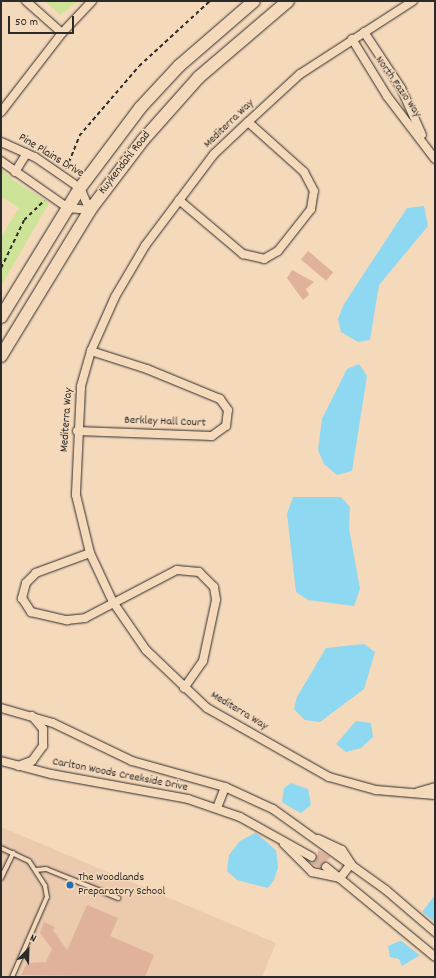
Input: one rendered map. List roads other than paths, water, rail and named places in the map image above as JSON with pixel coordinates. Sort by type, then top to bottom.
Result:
[{"type":"main road","name":"Kuykendahl Road","points":[[1,318],[80,188],[108,149],[165,82],[254,1]]},
{"type":"main road","name":"Kuykendahl Road","points":[[1,356],[90,210],[170,108],[214,63],[288,1]]},
{"type":"street","points":[[26,1],[62,33]]},
{"type":"street","points":[[1,112],[62,33],[92,1]]},
{"type":"street","name":"Mediterra Way","points":[[413,1],[300,74],[214,154],[179,200],[115,297],[91,351],[81,387],[77,431],[76,495],[90,553],[114,602],[146,650],[184,688],[207,708],[329,777],[376,790],[435,795]]},
{"type":"street","name":"North Fazio Way","points":[[364,32],[401,88],[435,159]]},
{"type":"street","name":"North Fazio Way","points":[[352,39],[387,96],[428,147]]},
{"type":"street","points":[[179,200],[244,254],[264,259],[278,251],[311,210],[314,191],[304,172],[248,122]]},
{"type":"street","name":"Pine Plains Drive","points":[[1,142],[27,153],[80,188],[90,210]]},
{"type":"street","points":[[15,172],[27,153]]},
{"type":"street","points":[[1,161],[68,208],[90,210]]},
{"type":"street","name":"Berkley Hall Court","points":[[77,431],[212,436],[226,426],[228,410],[220,399],[147,369],[91,351]]},
{"type":"street","points":[[90,553],[36,573],[26,584],[22,598],[31,612],[67,620],[85,618],[177,570],[199,572],[208,578],[216,600],[207,647],[199,670],[184,688]]},
{"type":"street","name":"Carlton Woods Creekside Drive","points":[[1,708],[32,715],[132,761],[225,787],[273,809],[315,838],[342,850],[351,864],[411,911],[435,932]]},
{"type":"street","name":"Carlton Woods Creekside Drive","points":[[18,766],[32,761],[43,746],[42,729],[32,715]]},
{"type":"street","name":"Carlton Woods Creekside Drive","points":[[1,761],[18,766],[188,799],[218,808],[259,826],[283,843],[312,857]]},
{"type":"street","points":[[218,808],[225,787]]},
{"type":"street","name":"Mediterra Way","points":[[412,794],[435,787]]},
{"type":"street","name":"Carlton Woods Creekside Drive","points":[[283,843],[312,872],[340,878]]},
{"type":"street","points":[[340,878],[351,864]]},
{"type":"street","name":"Carlton Woods Creekside Drive","points":[[326,867],[435,957]]},
{"type":"lane","points":[[1,848],[13,853],[36,870],[47,897],[12,977]]},
{"type":"lane","points":[[1,878],[13,853]]},
{"type":"lane","points":[[36,870],[46,869],[118,898]]},
{"type":"water","points":[[424,206],[428,226],[379,285],[370,340],[358,342],[341,332],[338,319],[344,304],[407,208]]},
{"type":"water","points":[[359,364],[367,376],[352,471],[337,475],[324,464],[318,450],[322,419],[347,369]]},
{"type":"water","points":[[293,497],[341,497],[350,507],[349,528],[360,589],[354,606],[308,600],[296,592],[287,514]]},
{"type":"water","points":[[364,644],[375,652],[364,689],[320,722],[305,720],[294,709],[297,697],[326,648]]},
{"type":"water","points":[[356,721],[371,723],[373,737],[361,748],[346,752],[336,744]]},
{"type":"water","points":[[291,783],[308,789],[311,805],[301,813],[276,850],[278,867],[274,880],[268,888],[237,880],[227,871],[229,855],[240,841],[255,833],[282,802],[284,788]]},
{"type":"water","points":[[435,895],[435,946],[402,966],[399,959],[390,957],[388,946],[400,941]]},
{"type":"tunnel","points":[[312,857],[326,867]]},
{"type":"place","name":"The Woodlands Preparatory School","points":[[70,885]]}]
